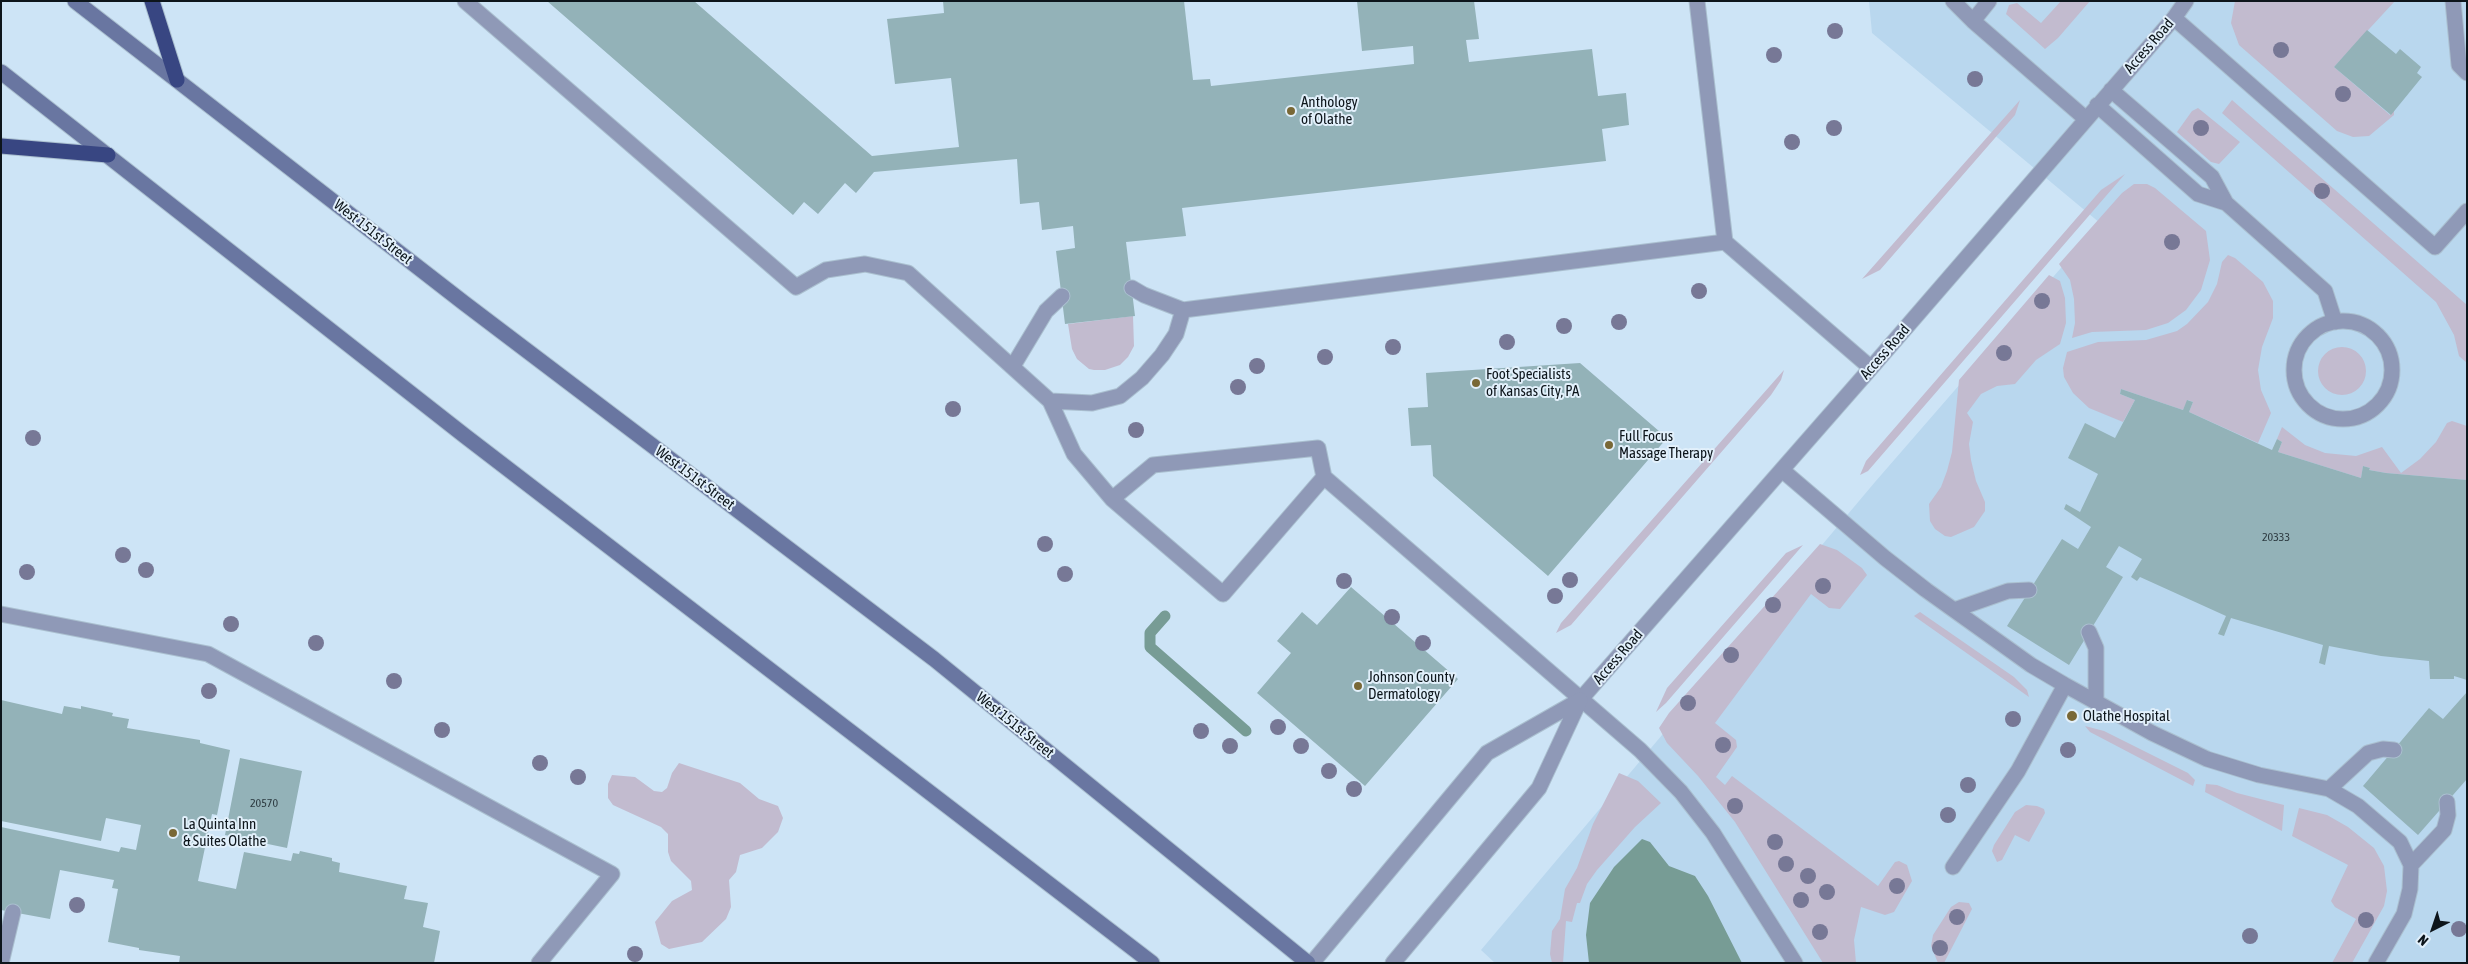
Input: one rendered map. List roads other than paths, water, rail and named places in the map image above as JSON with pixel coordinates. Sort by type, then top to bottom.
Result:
[{"type":"highway","points":[[152,1],[177,80]]},
{"type":"highway","points":[[1,146],[108,155]]},
{"type":"main road","name":"West 151st Street","points":[[75,1],[464,303],[934,659],[1308,963]]},
{"type":"main road","points":[[1,72],[466,436],[1152,963]]},
{"type":"street","points":[[464,1],[796,287],[826,270],[865,264],[908,273],[1050,401],[1074,454],[1112,499],[1223,594],[1324,477]]},
{"type":"street","points":[[1697,1],[1725,242],[1871,368]]},
{"type":"street","points":[[1954,1],[1973,21],[2086,119]]},
{"type":"street","points":[[1973,21],[1989,1]]},
{"type":"street","name":"Access Road","points":[[1393,963],[1539,788],[1580,700],[1871,368],[2174,18],[2186,1]]},
{"type":"street","points":[[2453,1],[2459,65],[2467,73]]},
{"type":"street","points":[[2174,18],[2435,247],[2467,211]]},
{"type":"street","points":[[2111,90],[2212,177],[2226,203],[2325,291],[2335,322]]},
{"type":"street","points":[[2097,105],[2198,194],[2226,203]]},
{"type":"street","points":[[1132,288],[1183,310],[1725,242]]},
{"type":"street","points":[[1013,366],[1046,310],[1062,296]]},
{"type":"street","points":[[1050,401],[1092,403],[1120,396],[1142,378],[1162,355],[1176,334],[1183,310]]},
{"type":"street","points":[[2335,322],[2351,322],[2367,326],[2379,337],[2388,350],[2393,366],[2391,382],[2385,397],[2374,409],[2360,416],[2344,420],[2327,417],[2313,409],[2302,398],[2296,382],[2294,366],[2298,350],[2306,337],[2320,327],[2335,322]]},
{"type":"street","points":[[1112,499],[1153,464],[1318,448],[1324,477],[1640,750],[1681,792],[1713,833],[1795,963]]},
{"type":"street","points":[[1782,470],[1885,558],[2031,665],[2065,685],[2152,734],[2207,759],[2258,775],[2329,789],[2358,806],[2400,842],[2411,865],[2410,890],[2404,914],[2376,963]]},
{"type":"street","points":[[1954,610],[2008,591],[2029,590]]},
{"type":"street","points":[[1,614],[208,654],[612,874],[539,963]]},
{"type":"street","points":[[2089,632],[2096,648],[2096,701]]},
{"type":"street","points":[[1953,867],[2018,770],[2065,685]]},
{"type":"street","name":"Access Road","points":[[1312,963],[1487,753],[1580,700]]},
{"type":"street","points":[[2329,789],[2368,752],[2383,749],[2394,750]]},
{"type":"street","points":[[2411,865],[2444,830],[2448,815],[2447,802]]},
{"type":"street","points":[[1,963],[13,912]]},
{"type":"waterway","points":[[1165,616],[1150,633],[1150,647],[1246,731]]},
{"type":"place","name":"Anthology of Olathe","points":[[1291,111]]},
{"type":"place","name":"Foot Specialists of Kansas City, PA","points":[[1476,383]]},
{"type":"place","name":"Full Focus Massage Therapy","points":[[1609,445]]},
{"type":"place","name":"Johnson County Dermatology","points":[[1358,686]]},
{"type":"place","name":"Olathe Hospital","points":[[2072,716]]},
{"type":"place","name":"La Quinta Inn & Suites Olathe","points":[[173,833]]}]
